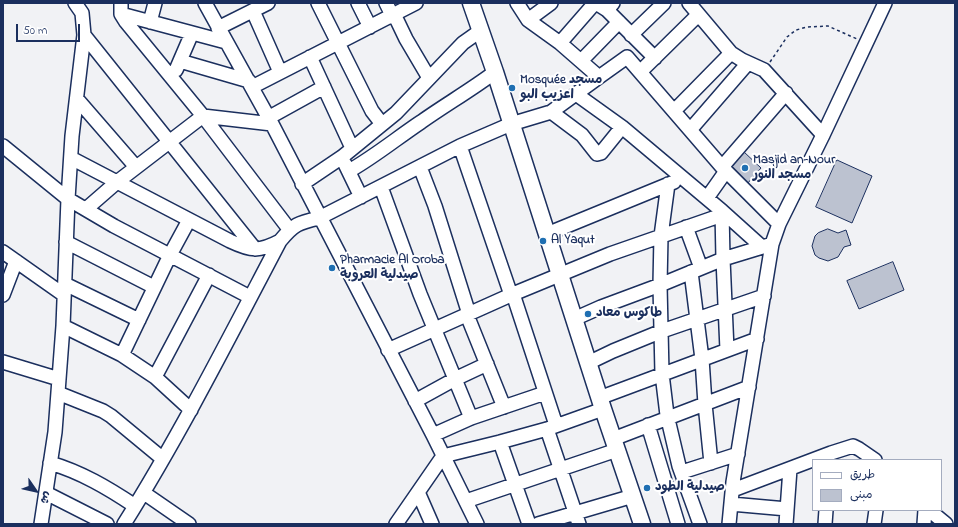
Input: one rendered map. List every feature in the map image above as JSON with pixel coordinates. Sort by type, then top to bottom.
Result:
[{"type":"main road","points":[[472,3],[601,404],[642,524]]},
{"type":"street","points":[[41,524],[58,392],[63,326],[72,136],[84,35],[82,13],[75,3]]},
{"type":"street","points":[[150,22],[155,3]]},
{"type":"street","points":[[205,3],[270,121],[319,218],[433,435],[477,524]]},
{"type":"street","points":[[218,28],[268,3]]},
{"type":"street","points":[[318,3],[339,42],[372,111],[382,124]]},
{"type":"street","points":[[358,3],[370,27]]},
{"type":"street","points":[[386,3],[429,78]]},
{"type":"street","points":[[180,61],[250,84],[280,72],[416,3]]},
{"type":"street","points":[[517,3],[528,20],[560,43],[599,77]]},
{"type":"street","points":[[528,20],[551,3]]},
{"type":"street","points":[[560,43],[596,3],[610,6],[619,22],[655,58]]},
{"type":"street","points":[[631,35],[664,3]]},
{"type":"street","points":[[689,3],[731,52],[748,63],[764,70],[823,135]]},
{"type":"street","points":[[729,524],[732,490],[764,296],[767,245],[823,135],[885,3]]},
{"type":"street","points":[[121,8],[150,22],[226,42]]},
{"type":"street","points":[[121,8],[126,22],[203,116],[289,229]]},
{"type":"street","points":[[253,11],[280,72]]},
{"type":"street","points":[[640,72],[698,15]]},
{"type":"street","points":[[581,61],[619,22]]},
{"type":"street","points":[[302,184],[342,157],[396,113],[463,43],[480,31]]},
{"type":"street","points":[[172,79],[192,32]]},
{"type":"street","points":[[84,35],[255,249]]},
{"type":"street","points":[[124,524],[144,493],[191,410],[280,241],[289,229],[298,223],[319,218],[460,146],[512,124],[551,112],[627,57],[641,44]]},
{"type":"street","points":[[674,111],[731,52]]},
{"type":"street","points":[[310,57],[352,148]]},
{"type":"street","points":[[627,57],[724,169],[779,224]]},
{"type":"street","points":[[690,130],[748,63]]},
{"type":"street","points":[[349,171],[362,164],[495,72]]},
{"type":"street","points":[[86,209],[117,182],[203,116],[270,121],[324,87]]},
{"type":"street","points":[[707,198],[724,169],[786,93]]},
{"type":"street","points":[[576,94],[622,127],[684,178],[722,213],[767,245]]},
{"type":"street","points":[[77,99],[136,167]]},
{"type":"street","points":[[554,114],[582,135],[597,154],[601,153],[622,127]]},
{"type":"street","points":[[3,146],[68,199],[114,226],[250,297]]},
{"type":"street","points":[[460,146],[545,393],[561,468],[577,518]]},
{"type":"street","points":[[342,157],[361,197]]},
{"type":"street","points":[[71,158],[244,248],[255,249],[268,247],[280,241]]},
{"type":"street","points":[[420,167],[435,206],[468,314],[504,407]]},
{"type":"street","points":[[547,234],[684,178]]},
{"type":"street","points":[[668,184],[661,236],[660,285],[662,374],[667,418],[682,472],[700,524]]},
{"type":"street","points":[[381,187],[410,266],[471,418]]},
{"type":"street","points":[[388,350],[560,274],[722,213]]},
{"type":"street","points":[[722,213],[727,350]]},
{"type":"street","points":[[122,355],[170,255],[189,220]]},
{"type":"street","points":[[686,227],[696,270],[697,320],[711,462]]},
{"type":"street","points":[[66,242],[154,288]]},
{"type":"street","points":[[574,319],[723,259],[767,245]]},
{"type":"street","points":[[3,252],[64,289],[139,320]]},
{"type":"street","points":[[3,295],[16,261]]},
{"type":"street","points":[[155,377],[209,275]]},
{"type":"street","points":[[588,363],[662,331],[764,296]]},
{"type":"street","points":[[63,326],[122,355],[155,377],[191,410]]},
{"type":"street","points":[[396,524],[443,456],[552,427],[662,374],[757,339]]},
{"type":"street","points":[[3,362],[59,379]]},
{"type":"street","points":[[415,401],[455,379],[487,364]]},
{"type":"street","points":[[466,501],[561,468],[615,444],[648,425],[749,388]]},
{"type":"street","points":[[58,392],[107,413],[163,459]]},
{"type":"street","points":[[433,435],[471,418],[545,393]]},
{"type":"street","points":[[648,425],[678,524]]},
{"type":"street","points":[[500,442],[529,524]]},
{"type":"street","points":[[831,456],[853,446],[873,459]]},
{"type":"street","points":[[682,472],[738,454]]},
{"type":"street","points":[[732,490],[812,462]]},
{"type":"street","points":[[50,463],[76,472],[110,489],[135,506]]},
{"type":"street","points":[[786,524],[790,469]]},
{"type":"street","points":[[418,492],[432,524]]},
{"type":"street","points":[[46,493],[107,524]]},
{"type":"street","points":[[144,493],[189,524]]},
{"type":"street","points":[[538,524],[577,518],[632,496]]},
{"type":"street","points":[[731,504],[787,510]]},
{"type":"street","points":[[825,524],[826,511]]},
{"type":"street","points":[[874,524],[876,511]]},
{"type":"street","points":[[924,524],[925,511]]},
{"type":"street","points":[[930,511],[946,524]]},
{"type":"path","points":[[764,70],[787,37],[796,30],[807,27],[828,26],[866,44]]},
{"type":"building","name":"Masjid an-Nour مسجد النور","points":[[743,151],[761,168],[747,184],[729,167]]},
{"type":"building","points":[[837,160],[872,176],[852,223],[816,207]]},
{"type":"building","points":[[828,229],[838,233],[846,230],[851,245],[844,247],[838,257],[828,261],[815,255],[812,246],[815,236],[818,233]]},
{"type":"building","points":[[893,262],[904,290],[859,309],[847,281]]},
{"type":"place","name":"Mosquée مسجد اعزيب البو","points":[[512,88]]},
{"type":"place","name":"Masjid an-Nour مسجد النور","points":[[745,168]]},
{"type":"place","name":"Al Yaqut","points":[[543,241]]},
{"type":"place","name":"Pharmacie Al Oroba صيدلية العروبة","points":[[332,268]]},
{"type":"place","name":"طاكوس معاد","points":[[588,314]]},
{"type":"place","name":"صيدلية الطود","points":[[647,488]]}]
